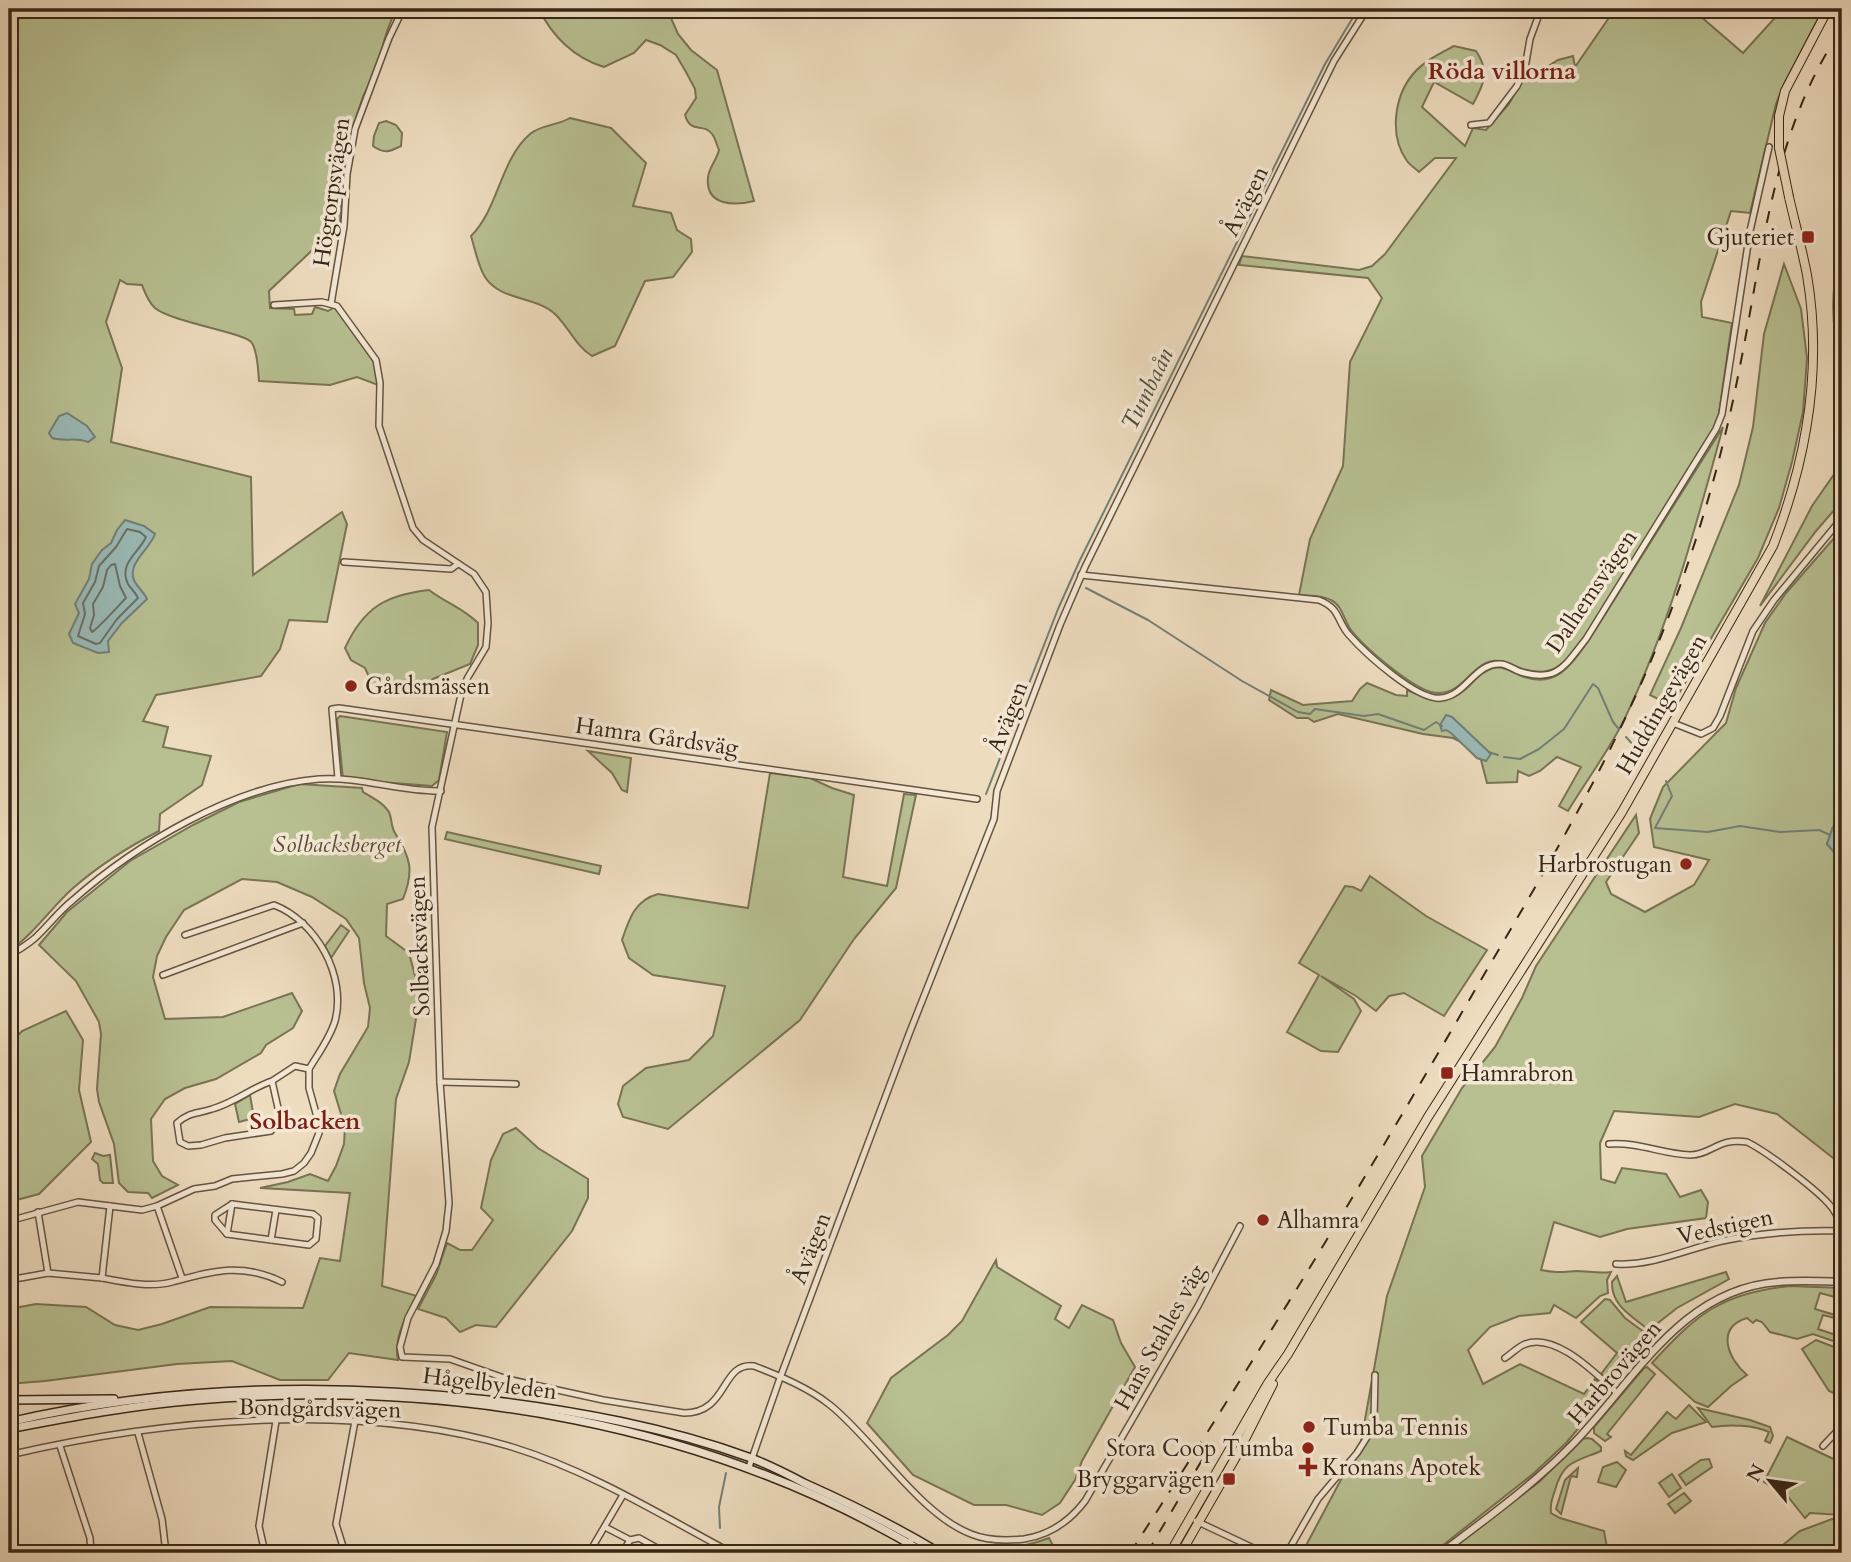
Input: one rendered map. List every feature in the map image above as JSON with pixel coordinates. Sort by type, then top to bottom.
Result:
[{"type":"main road","name":"Huddingevägen","points":[[1181,1553],[1237,1455],[1288,1354],[1428,1117],[1622,812],[1773,546],[1791,500],[1804,451],[1812,394],[1813,338],[1807,274],[1779,148],[1779,116],[1785,91],[1828,9]]},
{"type":"main road","name":"Huddingevägen","points":[[1170,1553],[1268,1383],[1288,1354]]},
{"type":"main road","name":"Hågelbyleden","points":[[9,1422],[139,1399],[249,1390],[338,1389],[425,1393],[520,1404],[613,1419],[691,1439],[838,1498],[911,1540],[940,1553]]},
{"type":"main road","name":"Hågelbyleden","points":[[9,1429],[80,1415],[195,1400],[337,1395],[425,1398],[520,1410],[622,1429],[751,1463]]},
{"type":"main road","points":[[9,1400],[139,1399]]},
{"type":"main road","name":"Hågelbyleden","points":[[911,1540],[925,1553]]},
{"type":"street","name":"Högtorpsvägen","points":[[331,304],[344,226],[346,174],[355,129],[389,38],[403,9]]},
{"type":"street","name":"Åvägen","points":[[751,1463],[780,1378],[909,1034],[994,819],[997,792],[1082,575],[1334,61],[1367,9]]},
{"type":"street","points":[[1471,125],[1489,123],[1517,86],[1525,68],[1530,39],[1541,9]]},
{"type":"street","name":"Dalhemsvägen","points":[[1082,575],[1319,600],[1336,611],[1346,632],[1372,659],[1405,684],[1429,696],[1442,698],[1461,689],[1487,666],[1502,664],[1538,676],[1552,675],[1566,664],[1586,639],[1716,429],[1722,414],[1750,231],[1769,147]]},
{"type":"street","points":[[274,305],[322,302],[331,304]]},
{"type":"street","name":"Solbacksvägen","points":[[331,304],[337,306],[376,360],[380,383],[379,426],[413,528],[423,540],[474,574],[486,592],[488,637],[484,652],[464,684],[432,827],[440,1082],[449,1203],[446,1231],[436,1264],[408,1318],[400,1347],[402,1357],[450,1359],[507,1379],[603,1400],[684,1413],[693,1413],[715,1402],[737,1369],[745,1365],[754,1366],[780,1378]]},
{"type":"street","points":[[1673,723],[1701,734],[1713,727],[1720,716],[1754,631],[1774,600],[1842,519]]},
{"type":"street","points":[[344,562],[451,569],[458,564]]},
{"type":"street","name":"Hamra Gårdsväg","points":[[338,778],[331,709],[371,711],[977,799]]},
{"type":"street","points":[[9,956],[35,938],[71,901],[115,866],[190,821],[238,797],[297,782],[338,778],[441,791]]},
{"type":"street","points":[[9,1221],[78,1202],[142,1210],[194,1189],[215,1186],[232,1178],[294,1171],[311,1153],[319,1133],[309,1088],[309,1069],[325,1043],[335,1019],[337,997],[327,960],[316,935],[277,906],[267,905],[185,935]]},
{"type":"street","points":[[163,975],[303,923]]},
{"type":"street","points":[[272,1081],[280,1117],[271,1131],[225,1138],[201,1145],[188,1146],[180,1142],[177,1122],[185,1114],[237,1100],[295,1066],[309,1069]]},
{"type":"street","points":[[440,1082],[516,1084]]},
{"type":"street","points":[[1609,1144],[1628,1143],[1690,1155],[1724,1142],[1747,1142],[1828,1203],[1836,1214],[1842,1231]]},
{"type":"street","points":[[227,1234],[232,1204]]},
{"type":"street","points":[[232,1204],[313,1214],[318,1218],[316,1239],[309,1245],[227,1234],[215,1215],[232,1204]]},
{"type":"street","points":[[102,1278],[110,1206]]},
{"type":"street","points":[[157,1206],[182,1278]]},
{"type":"street","points":[[271,1240],[275,1210]]},
{"type":"street","points":[[38,1212],[48,1273]]},
{"type":"street","name":"Hans Stahles väg","points":[[780,1378],[809,1391],[832,1406],[940,1516],[961,1530],[1004,1541],[1049,1533],[1077,1511],[1098,1480],[1198,1306],[1240,1226]]},
{"type":"street","name":"Vedstigen","points":[[1616,1264],[1637,1265],[1719,1241],[1769,1231],[1842,1231]]},
{"type":"street","points":[[1841,1282],[1842,1260]]},
{"type":"street","points":[[9,1280],[48,1273],[151,1284],[170,1283],[211,1271],[238,1270],[268,1275],[282,1282]]},
{"type":"street","name":"Harbrovägen","points":[[1441,1553],[1552,1464],[1586,1431],[1674,1329],[1703,1307],[1754,1286],[1778,1282],[1841,1282]]},
{"type":"street","points":[[1505,1358],[1523,1345],[1550,1344],[1577,1359],[1618,1393]]},
{"type":"street","points":[[1287,1553],[1318,1499],[1357,1453],[1369,1434],[1374,1420],[1375,1375]]},
{"type":"street","points":[[265,1553],[259,1526],[276,1421]]},
{"type":"street","name":"Bondgårdsvägen","points":[[9,1455],[138,1433],[220,1424],[276,1421],[391,1423],[475,1437],[576,1471],[732,1553]]},
{"type":"street","points":[[345,1553],[336,1524],[355,1421]]},
{"type":"street","points":[[1823,1446],[1842,1426]]},
{"type":"street","points":[[138,1433],[162,1518],[166,1553]]},
{"type":"street","points":[[60,1446],[90,1538],[91,1553]]},
{"type":"street","points":[[589,1553],[623,1494]]},
{"type":"street","points":[[1190,1517],[1264,1553]]},
{"type":"street","points":[[605,1527],[630,1540],[639,1538],[666,1553]]},
{"type":"street","points":[[622,1553],[630,1540]]},
{"type":"street","points":[[904,1553],[911,1540]]},
{"type":"green space","points":[[9,9],[397,9],[376,71],[363,96],[353,130],[344,177],[340,224],[269,291],[270,308],[294,309],[295,315],[312,314],[315,307],[328,311],[335,307],[374,362],[378,385],[357,377],[330,385],[259,381],[257,357],[252,343],[237,335],[164,313],[150,303],[142,285],[127,284],[120,280],[106,322],[122,368],[111,442],[251,477],[253,575],[342,512],[347,524],[327,622],[289,620],[280,649],[261,676],[156,695],[143,721],[168,727],[163,747],[211,756],[202,785],[160,814],[159,831],[114,857],[82,881],[9,951]]},
{"type":"green space","points":[[539,9],[667,9],[678,34],[691,50],[717,70],[754,201],[722,202],[711,194],[708,177],[719,150],[709,131],[690,125],[685,115],[696,98],[695,89],[676,55],[646,40],[634,53],[604,67],[583,58],[565,45],[550,28]]},
{"type":"green space","points":[[1615,9],[1692,9],[1743,53],[1783,9],[1823,9],[1776,104],[1750,213],[1731,211],[1701,302],[1702,317],[1732,323],[1719,413],[1714,428],[1585,637],[1565,661],[1542,672],[1520,668],[1503,661],[1490,662],[1482,665],[1452,690],[1443,693],[1431,692],[1388,666],[1366,646],[1351,630],[1341,610],[1331,600],[1299,595],[1310,539],[1343,466],[1350,362],[1382,298],[1368,278],[1239,265],[1242,256],[1359,270],[1372,266],[1385,254],[1456,158],[1435,158],[1419,172],[1401,151],[1396,129],[1398,105],[1407,83],[1417,69],[1454,46],[1476,51],[1483,65],[1484,78],[1473,104],[1434,82],[1422,107],[1465,146],[1473,128],[1486,130],[1509,104],[1529,68],[1539,72],[1558,60],[1573,56],[1575,67]]},
{"type":"green space","points":[[1842,62],[1842,202],[1835,143],[1834,74]]},
{"type":"green space","points":[[570,118],[611,128],[646,163],[633,206],[671,213],[677,230],[691,239],[692,252],[673,277],[645,281],[615,346],[592,356],[548,309],[509,295],[492,285],[480,268],[471,236],[488,212],[520,145],[534,131]]},
{"type":"green space","points":[[386,121],[396,125],[402,133],[401,146],[387,151],[373,146],[379,123]]},
{"type":"green space","points":[[1842,249],[1842,361],[1835,334],[1833,307],[1838,253]]},
{"type":"green space","points":[[1784,264],[1801,309],[1807,358],[1803,412],[1792,462],[1779,508],[1758,558],[1678,695],[1664,702],[1650,695],[1681,628],[1739,485],[1753,427],[1764,334]]},
{"type":"green space","points":[[1723,427],[1692,539],[1655,649],[1618,732],[1568,811],[1559,806],[1581,767],[1557,757],[1529,776],[1518,771],[1517,782],[1487,783],[1480,756],[1453,738],[1423,734],[1338,714],[1314,722],[1308,718],[1297,718],[1269,700],[1271,690],[1303,705],[1352,701],[1367,683],[1396,695],[1407,696],[1407,690],[1433,699],[1448,699],[1493,668],[1503,668],[1532,679],[1552,678],[1568,667],[1589,640]]},
{"type":"green space","points":[[1842,463],[1842,501],[1760,606],[1812,506]]},
{"type":"green space","points":[[1842,529],[1842,829],[1833,827],[1827,844],[1842,861],[1842,1165],[1777,1114],[1735,1104],[1699,1117],[1614,1111],[1600,1143],[1601,1179],[1615,1183],[1622,1168],[1666,1174],[1680,1197],[1701,1190],[1708,1202],[1706,1218],[1627,1229],[1600,1237],[1554,1222],[1541,1270],[1611,1272],[1607,1280],[1608,1293],[1600,1296],[1576,1318],[1554,1305],[1550,1313],[1519,1316],[1490,1327],[1468,1350],[1483,1384],[1520,1364],[1584,1394],[1595,1379],[1610,1391],[1566,1443],[1533,1474],[1433,1553],[1302,1553],[1361,1442],[1387,1296],[1425,1187],[1422,1156],[1462,1088],[1495,1047],[1536,966],[1636,815],[1639,833],[1606,882],[1611,894],[1645,912],[1694,885],[1709,860],[1654,847],[1650,819],[1663,787],[1726,723],[1736,688],[1765,623],[1786,593]]},
{"type":"green space","points":[[429,590],[478,623],[478,645],[470,664],[433,679],[413,694],[392,695],[374,688],[365,668],[351,660],[345,648],[352,634],[360,622],[378,606],[400,595]]},
{"type":"green space","points":[[340,716],[447,732],[439,780],[432,786],[343,779],[337,719]]},
{"type":"green space","points":[[588,751],[631,758],[627,792],[622,790],[612,773]]},
{"type":"green space","points":[[770,773],[810,778],[854,795],[843,877],[887,886],[904,794],[916,795],[896,888],[854,939],[800,1020],[668,1129],[623,1117],[618,1104],[623,1086],[646,1068],[689,1060],[713,1036],[725,986],[653,975],[629,958],[622,940],[627,925],[638,906],[658,894],[748,908]]},
{"type":"green space","name":"Solbacksberget","points":[[299,784],[362,788],[363,792],[381,803],[389,812],[409,865],[409,880],[403,899],[387,904],[386,936],[409,953],[420,994],[409,1062],[396,1099],[382,1286],[417,1296],[399,1335],[398,1360],[349,1353],[328,1380],[280,1380],[232,1361],[177,1364],[9,1384],[9,1309],[36,1304],[86,1307],[115,1325],[138,1330],[210,1307],[303,1308],[320,1258],[340,1261],[350,1193],[260,1188],[310,1174],[328,1181],[344,1144],[345,1127],[334,1091],[340,1074],[368,1027],[370,1008],[359,938],[346,919],[312,897],[277,882],[242,879],[184,910],[157,956],[153,977],[165,1019],[223,1017],[292,993],[302,1011],[293,1028],[266,1045],[261,1053],[216,1079],[185,1088],[165,1099],[151,1119],[153,1161],[162,1176],[178,1185],[152,1198],[148,1193],[128,1192],[119,1183],[114,1144],[97,1089],[101,1034],[99,1022],[76,981],[39,945],[67,912],[130,861],[239,802]]},
{"type":"green space","points":[[447,832],[601,866],[599,874],[445,839]]},
{"type":"green space","points":[[1370,876],[1426,916],[1487,950],[1444,1016],[1404,993],[1389,996],[1376,1011],[1321,976],[1354,999],[1361,1011],[1338,1052],[1321,1051],[1287,1032],[1319,975],[1299,963],[1345,886],[1361,891]]},
{"type":"green space","points":[[341,925],[349,931],[331,958],[325,946]]},
{"type":"green space","points":[[66,1011],[83,1040],[79,1090],[91,1142],[39,1194],[9,1202],[9,1045],[22,1031]]},
{"type":"green space","points":[[250,1095],[254,1118],[239,1122],[235,1104]]},
{"type":"green space","points":[[516,1128],[538,1148],[588,1179],[588,1198],[572,1231],[496,1327],[476,1325],[460,1332],[446,1318],[418,1309],[436,1275],[447,1243],[460,1250],[472,1250],[493,1220],[481,1208],[491,1160],[503,1134]]},
{"type":"green space","points":[[95,1153],[110,1155],[113,1183],[103,1183],[100,1180],[98,1164],[92,1159]]},
{"type":"green space","points":[[996,1260],[997,1267],[1061,1306],[1055,1319],[1069,1328],[1082,1305],[1113,1320],[1121,1343],[1135,1367],[1082,1461],[1075,1480],[1060,1503],[1042,1515],[1006,1505],[974,1505],[913,1475],[867,1423],[891,1378],[948,1335],[962,1321]]},
{"type":"green space","points":[[1726,1272],[1729,1279],[1677,1308],[1649,1330],[1619,1304],[1612,1282],[1617,1276],[1626,1302]]},
{"type":"green space","points":[[1790,1286],[1842,1288],[1842,1299],[1820,1293],[1815,1309],[1842,1317],[1842,1320],[1823,1315],[1818,1329],[1842,1337],[1842,1344],[1813,1334],[1797,1339],[1770,1332],[1762,1322],[1756,1320],[1753,1323],[1747,1318],[1731,1329],[1728,1344],[1734,1361],[1747,1375],[1708,1407],[1695,1402],[1652,1363],[1683,1331],[1712,1309],[1746,1294]]},
{"type":"green space","points":[[1605,1299],[1610,1300],[1625,1318],[1644,1332],[1634,1353],[1611,1382],[1601,1374],[1617,1353],[1581,1322]]},
{"type":"green space","points":[[1816,1340],[1842,1350],[1842,1397],[1829,1391],[1802,1349]]},
{"type":"green space","points":[[1647,1367],[1655,1374],[1607,1434],[1611,1437],[1605,1441],[1594,1433],[1594,1427]]},
{"type":"green space","points":[[1689,1405],[1706,1422],[1672,1433],[1633,1460],[1626,1456],[1625,1451],[1631,1455],[1667,1412],[1676,1419]]},
{"type":"green space","points":[[1698,1408],[1770,1427],[1773,1436],[1770,1443],[1765,1441],[1769,1432],[1756,1428],[1712,1427]]},
{"type":"green space","points":[[1787,1437],[1842,1463],[1842,1515],[1810,1513],[1805,1518],[1789,1498],[1764,1482]]},
{"type":"green space","points":[[1587,1438],[1601,1447],[1601,1451],[1566,1468],[1558,1480],[1551,1513],[1604,1531],[1608,1553],[1446,1553],[1539,1482]]},
{"type":"green space","points":[[1709,1459],[1712,1467],[1686,1485],[1679,1475],[1701,1460]]},
{"type":"green space","points":[[1617,1462],[1626,1470],[1616,1487],[1598,1482],[1603,1467]]},
{"type":"green space","points":[[1578,1468],[1577,1477],[1571,1476],[1561,1514],[1556,1509],[1565,1480]]},
{"type":"green space","points":[[1672,1474],[1681,1488],[1669,1497],[1659,1483]]},
{"type":"green space","points":[[1684,1493],[1691,1501],[1675,1513],[1668,1504]]},
{"type":"green space","points":[[1832,1519],[1842,1520],[1842,1553],[1773,1553],[1800,1531]]},
{"type":"green space","points":[[1049,1538],[1057,1553],[971,1553],[967,1547],[1010,1548]]},
{"type":"water","points":[[67,413],[87,426],[95,437],[88,442],[52,438],[49,433],[59,416]]},
{"type":"water","points":[[125,520],[144,526],[155,534],[136,562],[133,574],[135,583],[147,599],[108,641],[109,652],[98,653],[73,643],[69,634],[79,613],[75,604],[89,579],[92,564],[111,543]]},
{"type":"water","points":[[1446,715],[1452,717],[1491,754],[1486,761],[1477,758],[1451,733],[1442,731],[1440,725]]},
{"type":"water","points":[[1833,827],[1842,829],[1842,861],[1827,844]]},
{"type":"waterway","name":"Tumbaån","points":[[986,794],[1058,609],[1080,560],[1325,64],[1358,9]]},
{"type":"waterway","points":[[1086,588],[1148,620],[1242,681],[1298,712],[1310,714],[1315,709],[1364,716],[1378,714],[1424,730],[1436,722],[1442,726]]},
{"type":"waterway","points":[[1504,757],[1520,759],[1539,749],[1564,729],[1593,684],[1598,688],[1618,728]]},
{"type":"waterway","points":[[1626,737],[1636,748]]},
{"type":"waterway","points":[[1489,752],[1498,755]]},
{"type":"waterway","points":[[1666,781],[1672,796],[1655,828],[1708,832],[1740,826],[1780,832],[1819,830],[1830,835]]},
{"type":"waterway","name":"Tumbaån","points":[[720,1528],[719,1507],[726,1473]]},
{"type":"railway","points":[[1130,1553],[1381,1150],[1544,872],[1621,727],[1665,626],[1699,530],[1733,399],[1763,242],[1782,160],[1795,120],[1832,44]]},
{"type":"railway","points":[[1147,1553],[1202,1460]]},
{"type":"place","name":"Gjuteriet","points":[[1808,237]]},
{"type":"place","name":"Gårdsmässen","points":[[351,686]]},
{"type":"place","name":"Harbrostugan","points":[[1686,864]]},
{"type":"place","name":"Hamrabron","points":[[1447,1073]]},
{"type":"place","name":"Alhamra","points":[[1263,1220]]},
{"type":"place","name":"Tumba Tennis","points":[[1309,1427]]},
{"type":"place","name":"Stora Coop Tumba","points":[[1308,1448]]},
{"type":"place","name":"Kronans Apotek","points":[[1308,1467]]},
{"type":"place","name":"Bryggarvägen","points":[[1229,1479]]},
{"type":"district","name":"Röda villorna","points":[[1502,71]]},
{"type":"district","name":"Solbacken","points":[[305,1121]]}]
